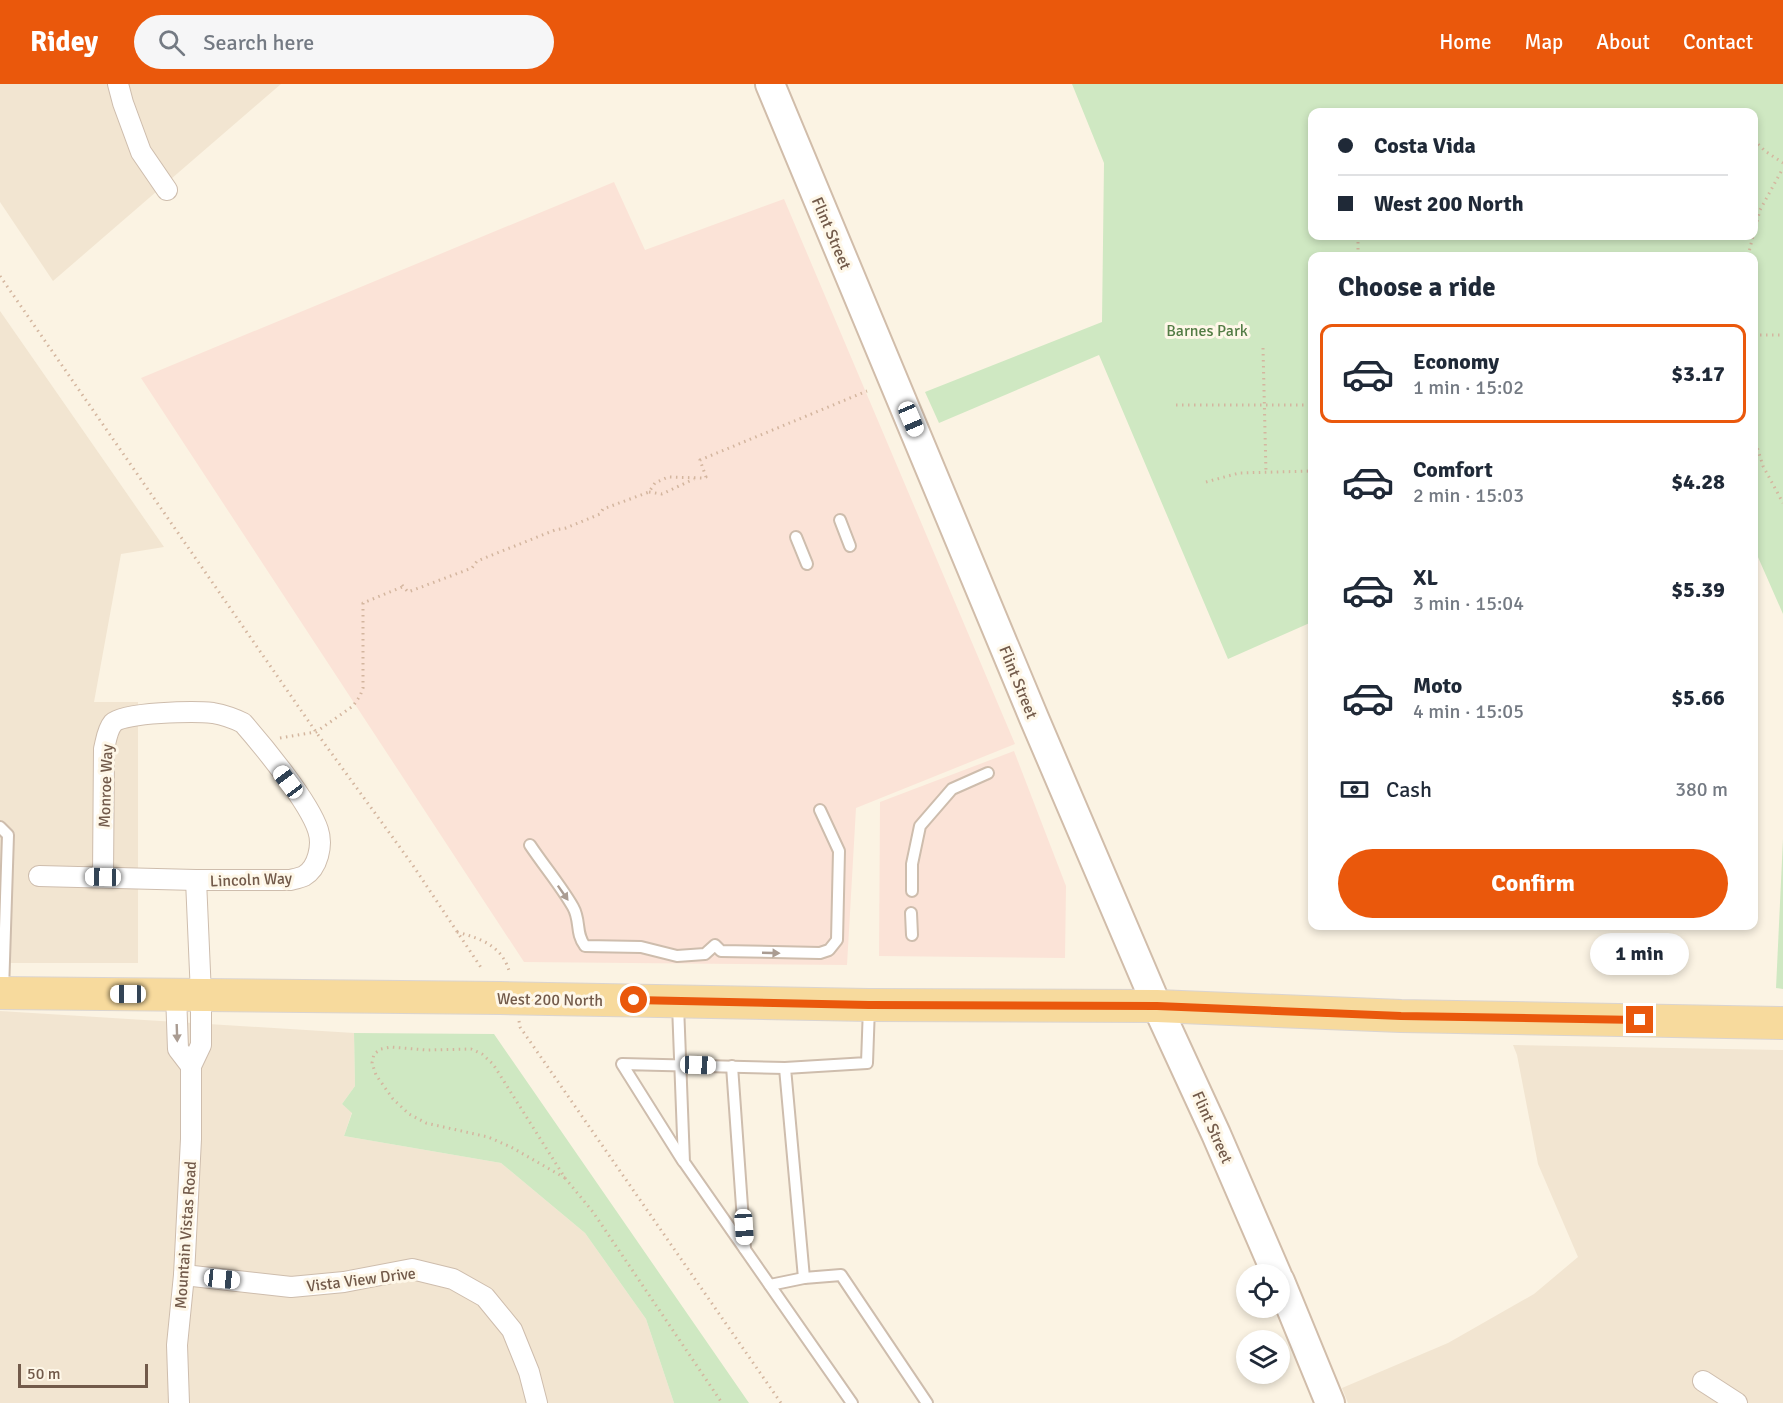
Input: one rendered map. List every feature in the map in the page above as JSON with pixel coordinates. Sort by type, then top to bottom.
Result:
[{"type":"main road","name":"West 200 North","points":[[1,993],[869,1005],[1157,1006],[1401,1016],[1783,1023]]},
{"type":"street","points":[[118,84],[141,152],[167,190]]},
{"type":"street","name":"Flint Street","points":[[770,84],[1031,711],[1157,1006],[1272,1264]]},
{"type":"street","name":"Monroe Way","points":[[103,877],[104,749],[108,731],[114,723],[123,717],[212,713],[231,717],[243,723]]},
{"type":"street","name":"Lincoln Way","points":[[39,876],[290,880],[305,875],[317,861],[318,830],[302,799],[243,723]]},
{"type":"street","name":"Lincoln Way","points":[[188,995],[196,880]]},
{"type":"street","name":"Mountain Vistas Road","points":[[179,1403],[177,1345],[184,1275],[191,1139],[191,1066],[201,1045],[188,995]]},
{"type":"street","name":"Vista View Drive","points":[[184,1275],[291,1287],[344,1282],[412,1269],[453,1279],[485,1298],[512,1330],[537,1403]]},
{"type":"street","points":[[1290,1305],[1330,1403]]},
{"type":"street","points":[[1703,1381],[1737,1403]]},
{"type":"lane","points":[[840,520],[850,546]]},
{"type":"lane","points":[[796,537],[807,564]]},
{"type":"lane","points":[[912,891],[912,864],[920,826],[952,789],[988,773]]},
{"type":"lane","points":[[530,845],[574,909],[578,922],[578,938],[585,946],[641,947],[677,956],[705,954],[715,945],[721,951],[820,953],[829,950],[837,940],[839,851],[820,810]]},
{"type":"lane","points":[[0,827],[8,835],[1,993]]},
{"type":"lane","points":[[911,913],[912,935]]},
{"type":"lane","points":[[678,1001],[684,1162]]},
{"type":"lane","points":[[852,1403],[684,1162],[621,1064],[785,1068],[867,1063],[869,1005]]},
{"type":"lane","points":[[732,1066],[745,1250]]},
{"type":"lane","points":[[785,1068],[804,1278]]},
{"type":"lane","points":[[770,1285],[804,1278],[842,1275],[927,1403]]},
{"type":"path","points":[[1758,144],[1783,163]]},
{"type":"path","points":[[1758,217],[1783,168]]},
{"type":"path","points":[[0,276],[316,732],[412,864],[482,969]]},
{"type":"path","points":[[1758,335],[1783,335]]},
{"type":"path","points":[[1263,348],[1266,473]]},
{"type":"path","points":[[649,492],[655,483],[668,477],[706,477],[700,460],[867,391]]},
{"type":"path","points":[[1176,405],[1308,405]]},
{"type":"path","points":[[1758,449],[1763,465],[1783,503]]},
{"type":"path","points":[[1206,482],[1239,473],[1308,471]]},
{"type":"path","points":[[262,746],[281,738],[316,732],[353,706],[363,688],[363,603],[404,588],[408,592],[472,568],[477,561],[555,530],[566,528],[600,514],[610,507],[649,492],[662,494],[691,482],[695,478]]},
{"type":"path","points":[[610,507],[612,513]]},
{"type":"path","points":[[457,932],[482,939],[499,952],[509,970]]},
{"type":"path","points":[[520,1027],[780,1403]]},
{"type":"path","points":[[565,1178],[503,1143],[488,1137],[426,1123],[410,1114],[393,1099],[376,1074],[372,1063],[374,1054],[381,1049],[391,1047],[427,1050],[471,1049],[482,1054],[493,1064],[565,1178],[593,1212],[722,1403]]},
{"type":"shaded area","points":[[0,84],[281,84],[53,281],[0,202]]},
{"type":"shaded area","points":[[614,182],[645,250],[784,199],[1015,744],[856,808],[847,965],[524,962],[141,378]]},
{"type":"shaded area","points":[[0,311],[164,547],[121,554],[94,702],[138,702],[138,963],[0,963]]},
{"type":"shaded area","points":[[1014,751],[1066,886],[1065,958],[879,956],[880,802]]},
{"type":"shaded area","points":[[0,1011],[354,1033],[355,1086],[342,1104],[352,1112],[344,1136],[501,1163],[585,1233],[646,1319],[674,1403],[0,1403]]},
{"type":"shaded area","points":[[1513,1045],[1783,1050],[1783,1403],[1348,1403],[1342,1388],[1448,1343],[1534,1294],[1578,1257],[1538,1164],[1517,1055]]},
{"type":"green space","name":"Barnes Park","points":[[1072,84],[1783,84],[1783,614],[1758,557],[1758,252],[1308,252],[1308,624],[1228,659],[1099,355],[939,423],[925,392],[1102,322],[1104,163]]},
{"type":"green space","points":[[1783,839],[1783,989],[1776,988]]},
{"type":"green space","points":[[354,1033],[494,1034],[749,1403],[674,1403],[646,1319],[585,1233],[501,1163],[344,1136],[352,1113],[342,1104],[355,1086]]},
{"type":"route","points":[[634,1000],[869,1005],[1157,1006],[1401,1016],[1640,1020]]}]
